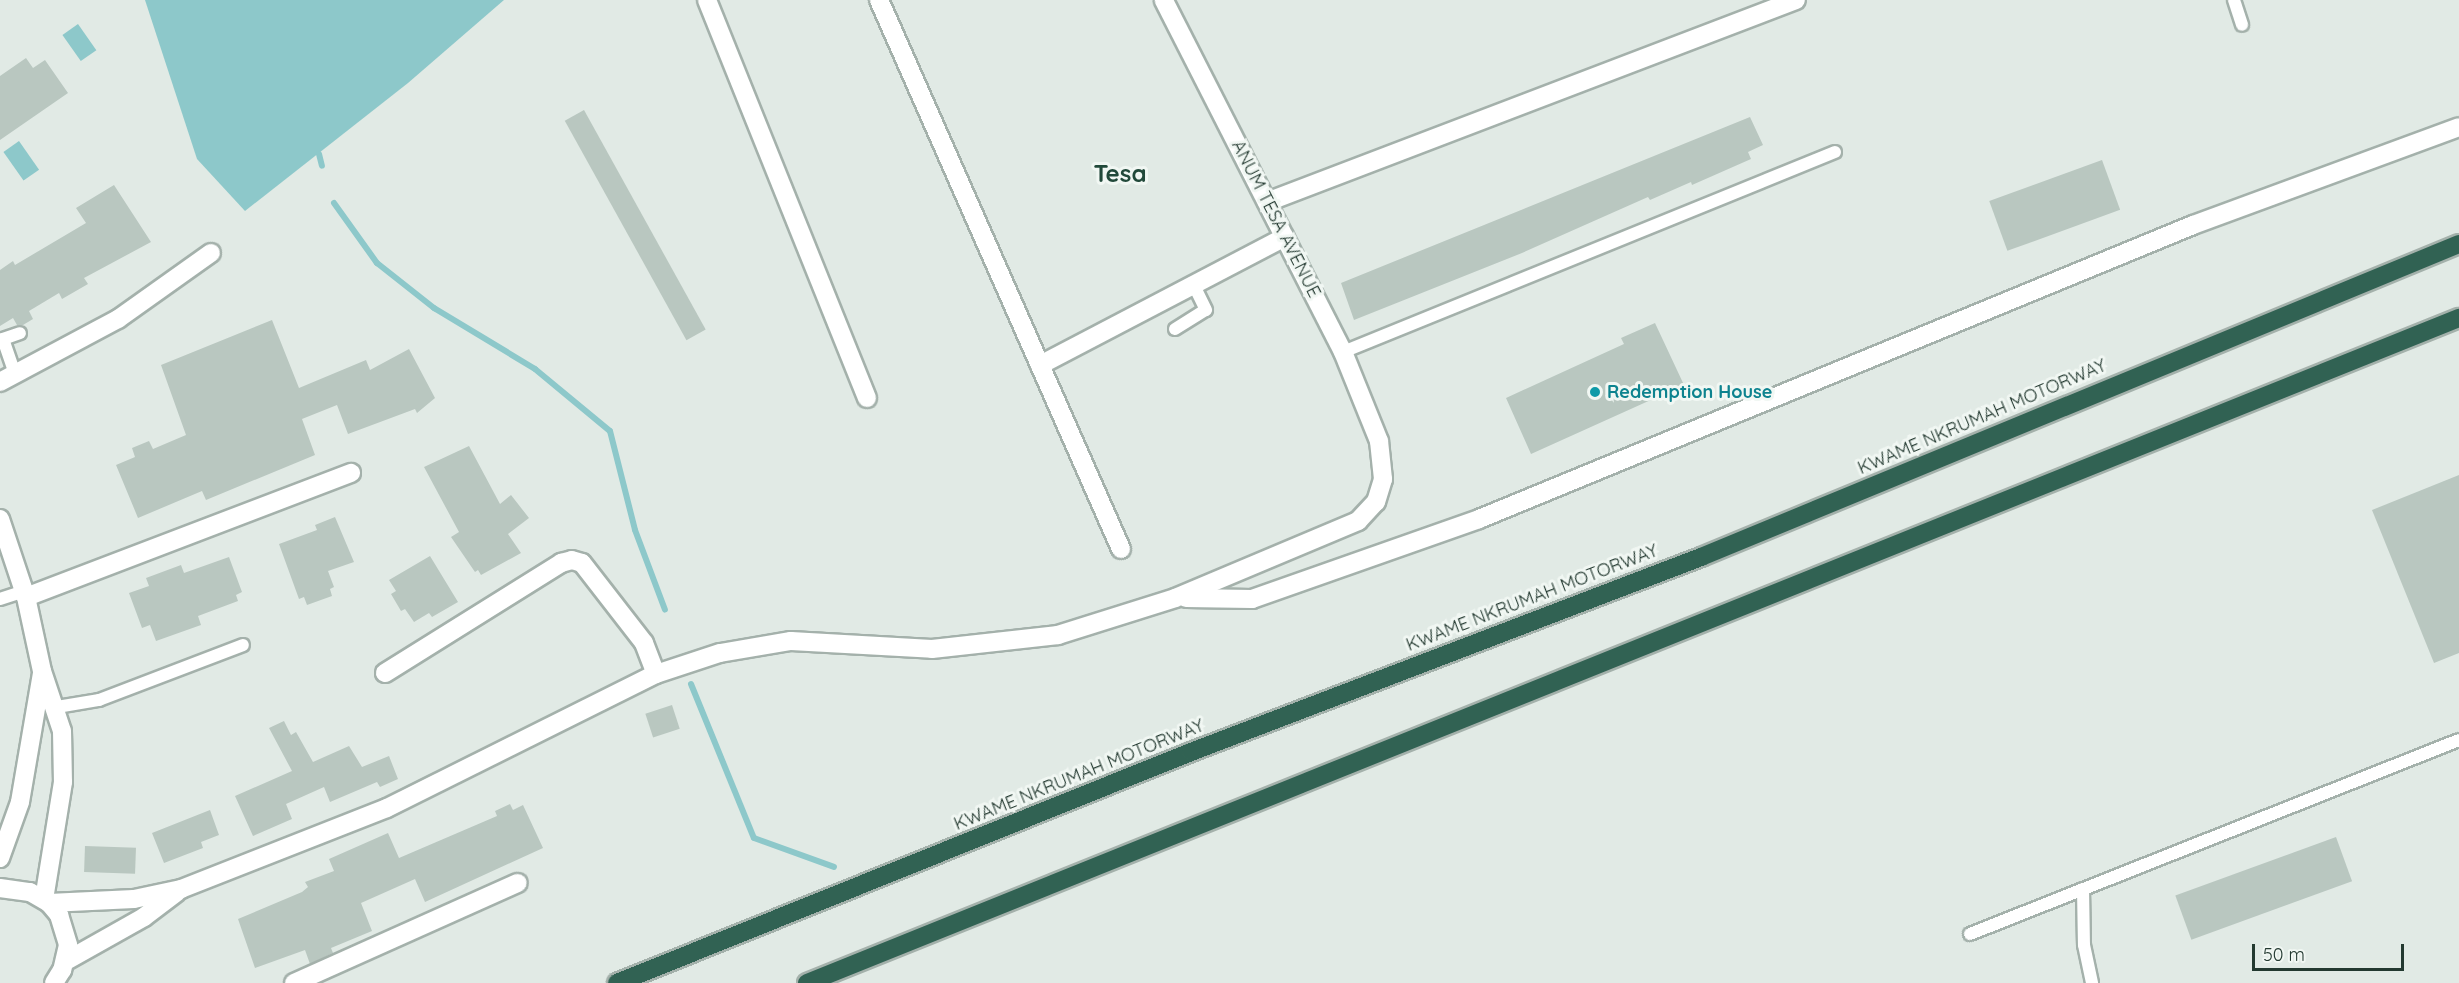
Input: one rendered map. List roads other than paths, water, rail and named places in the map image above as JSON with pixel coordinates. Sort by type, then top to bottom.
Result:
[{"type":"highway","name":"KWAME NKRUMAH MOTORWAY","points":[[617,983],[1213,744],[1701,557],[2459,244]]},
{"type":"highway","points":[[807,983],[2459,318]]},
{"type":"street","points":[[707,0],[867,398]]},
{"type":"street","points":[[879,0],[1121,549]]},
{"type":"street","name":"ANUM TESA AVENUE","points":[[1164,0],[1343,352],[1379,441],[1383,479],[1376,502],[1358,521],[1175,598]]},
{"type":"street","points":[[1267,202],[1796,0]]},
{"type":"street","points":[[0,888],[15,888],[46,901],[134,899],[181,890],[387,808],[656,674],[720,653],[791,641],[932,649],[1058,635],[1175,598],[1252,599],[1479,519],[2193,225],[2459,127]]},
{"type":"street","points":[[1040,365],[1285,237]]},
{"type":"street","points":[[8,377],[118,319],[211,253]]},
{"type":"street","points":[[25,594],[351,473]]},
{"type":"street","points":[[0,519],[25,594],[42,672],[57,707],[62,731],[63,782],[46,901],[65,930],[66,961],[54,983]]},
{"type":"street","points":[[385,673],[561,563],[572,560],[582,563],[644,643],[656,674]]},
{"type":"street","points":[[0,858],[20,802],[42,672]]},
{"type":"street","points":[[294,983],[518,883]]},
{"type":"street","points":[[66,961],[144,917],[181,890]]},
{"type":"lane","points":[[2234,0],[2242,25]]},
{"type":"lane","points":[[1343,352],[1835,152]]},
{"type":"lane","points":[[1175,329],[1206,310],[1194,285]]},
{"type":"lane","points":[[8,377],[1,340],[20,333]]},
{"type":"lane","points":[[0,599],[25,594]]},
{"type":"lane","points":[[57,707],[99,700],[243,645]]},
{"type":"lane","points":[[1970,934],[2459,740]]},
{"type":"lane","points":[[2083,889],[2084,945],[2092,983]]},
{"type":"water","points":[[145,0],[504,0],[408,83],[245,211],[197,159]]},
{"type":"water","points":[[78,24],[96,50],[81,61],[62,35]]},
{"type":"water","points":[[19,141],[39,170],[24,181],[3,152]]},
{"type":"waterway","points":[[319,154],[322,166]]},
{"type":"waterway","points":[[334,203],[377,263],[434,308],[535,369],[610,431],[635,530],[665,610]]},
{"type":"waterway","points":[[691,684],[754,838],[834,867]]},
{"type":"place","name":"Redemption House","points":[[1595,392]]},
{"type":"district","name":"Tesa","points":[[1120,174]]}]
